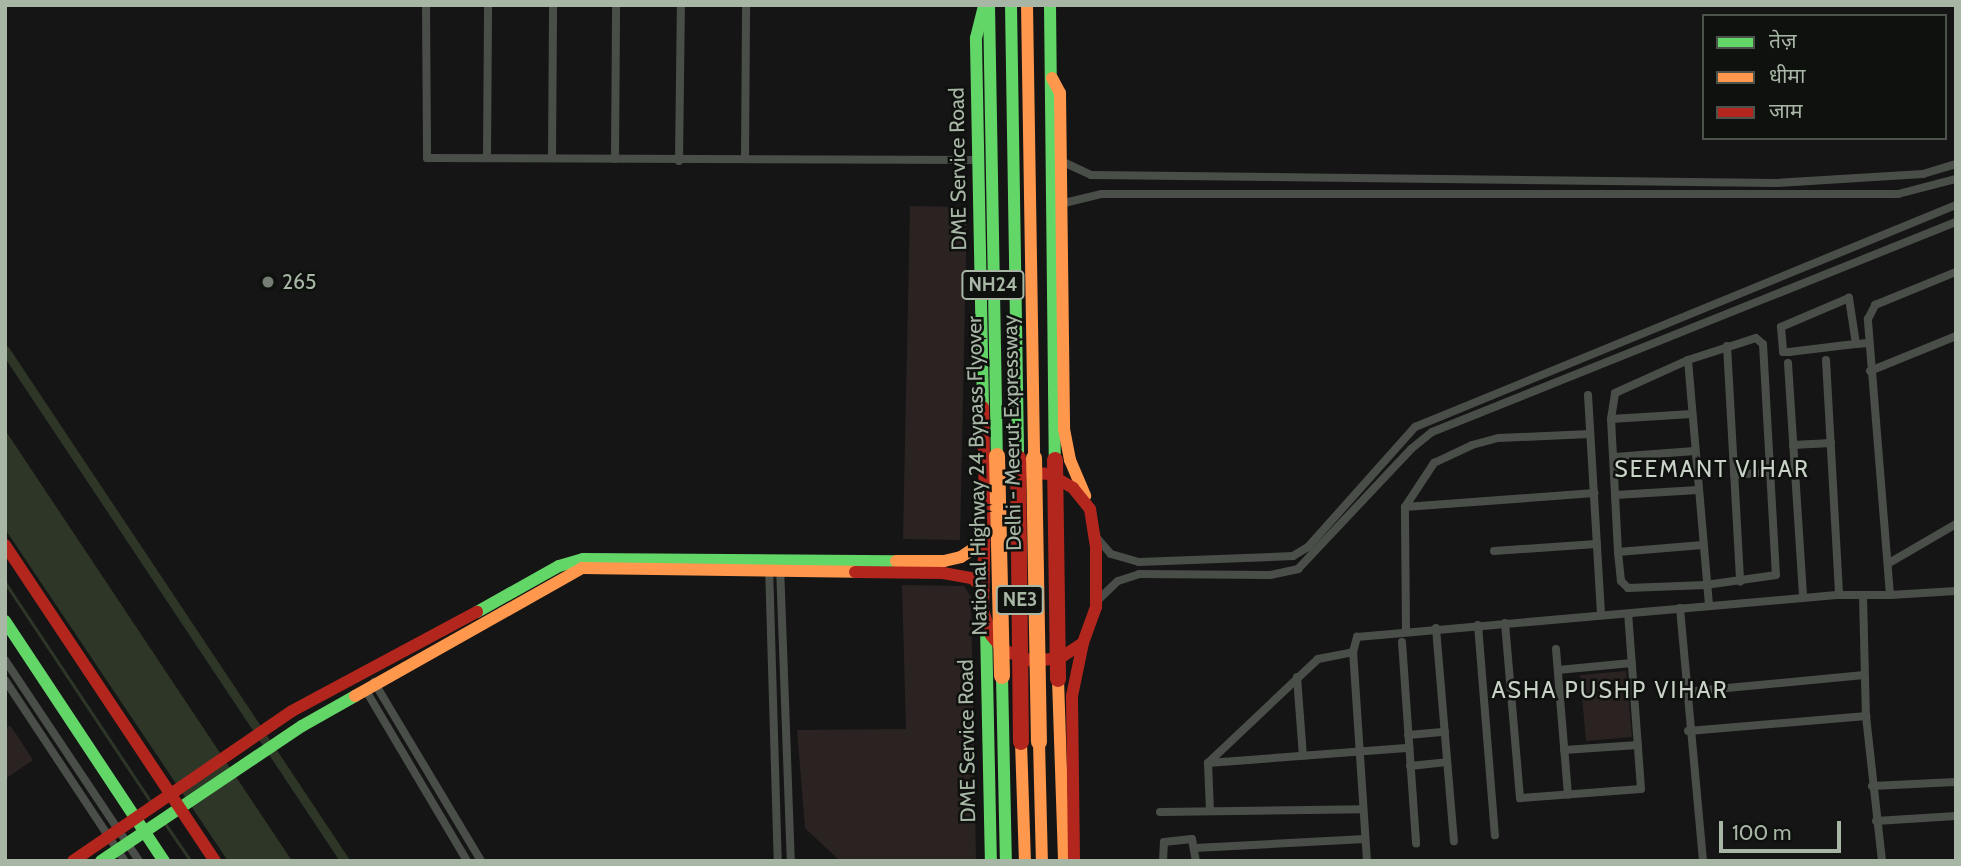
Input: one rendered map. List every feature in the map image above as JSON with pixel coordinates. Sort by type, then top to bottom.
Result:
[{"type":"main road","name":"National Highway 24 Bypass Flyover","points":[[986,5],[1006,861]]},
{"type":"main road","name":"DME Service Road","points":[[985,501],[976,38],[986,5]]},
{"type":"main road","name":"Delhi - Meerut Expressway","points":[[1011,5],[1022,245],[1042,861]]},
{"type":"main road","name":"Delhi - Meerut Expressway","points":[[1025,861],[1021,742],[1022,245],[1027,5]]},
{"type":"main road","points":[[1050,5],[1050,75],[1055,158],[1064,861]]},
{"type":"main road","points":[[1055,158],[1060,204],[1064,429],[1070,460],[1090,509],[1094,533],[1096,602],[1083,643],[1072,696],[1074,861]]},
{"type":"main road","points":[[1083,643],[1060,658],[1032,661],[1003,650],[990,635],[986,621],[982,542],[985,501],[1005,477],[1049,474],[1073,488],[1090,509]]},
{"type":"main road","points":[[101,861],[124,852],[151,829],[368,683],[562,576],[582,568],[944,561],[961,558],[982,542]]},
{"type":"main road","points":[[5,545],[215,861]]},
{"type":"main road","points":[[774,565],[943,573],[972,578],[983,588]]},
{"type":"main road","points":[[5,621],[151,829],[164,861]]},
{"type":"main road","name":"DME Service Road","points":[[986,621],[991,861]]},
{"type":"main road","points":[[73,861],[292,711],[368,683]]},
{"type":"street","points":[[426,5],[426,156],[679,161],[980,160]]},
{"type":"street","points":[[487,157],[488,5]]},
{"type":"street","points":[[552,157],[553,5]]},
{"type":"street","points":[[615,159],[616,5]]},
{"type":"street","points":[[679,161],[681,5]]},
{"type":"street","points":[[745,159],[746,5]]},
{"type":"street","points":[[1055,158],[1091,175],[1776,183],[1923,174],[1956,164]]},
{"type":"street","points":[[1060,204],[1101,194],[1898,194],[1956,179]]},
{"type":"street","points":[[1094,533],[1111,554],[1130,561],[1264,559],[1293,556],[1308,547],[1400,440],[1432,419],[1956,205]]},
{"type":"street","points":[[1096,602],[1118,581],[1139,574],[1270,575],[1298,569],[1315,555],[1411,449],[1432,432],[1956,222]]},
{"type":"street","points":[[1890,595],[1868,320],[1875,305],[1956,272]]},
{"type":"street","points":[[1856,344],[1849,298],[1781,327],[1783,352],[1869,343]]},
{"type":"street","points":[[1870,371],[1956,336]]},
{"type":"street","points":[[1756,338],[1763,344],[1776,575],[1706,585],[1628,588],[1621,581],[1618,552],[1611,419],[1616,391],[1688,360],[1756,338]]},
{"type":"street","points":[[1727,346],[1740,582]]},
{"type":"street","points":[[1688,360],[1709,606]]},
{"type":"street","points":[[1826,360],[1831,443],[1829,500],[1839,595]]},
{"type":"street","points":[[1787,363],[1802,598]]},
{"type":"street","points":[[1588,395],[1601,615]]},
{"type":"street","points":[[1611,419],[1692,414]]},
{"type":"street","points":[[1406,631],[1405,507],[1434,463],[1472,444],[1499,438],[1590,434]]},
{"type":"street","points":[[1793,445],[1831,443]]},
{"type":"street","points":[[1614,457],[1695,451]]},
{"type":"street","points":[[1734,475],[1770,472]]},
{"type":"street","points":[[1615,495],[1698,490]]},
{"type":"street","points":[[1405,507],[1594,493]]},
{"type":"street","points":[[1889,562],[1956,524]]},
{"type":"street","points":[[1494,551],[1597,544]]},
{"type":"street","points":[[1618,552],[1703,545]]},
{"type":"street","points":[[1264,559],[1270,575]]},
{"type":"street","points":[[774,565],[778,861]]},
{"type":"street","points":[[774,565],[791,861]]},
{"type":"street","points":[[1367,861],[1353,652],[1354,640],[1360,635],[1839,595],[1956,591]]},
{"type":"street","points":[[1863,596],[1866,716],[1882,861]]},
{"type":"street","points":[[1680,608],[1688,731],[1703,861]]},
{"type":"street","points":[[1505,623],[1520,798],[1641,789],[1628,614]]},
{"type":"street","points":[[1478,625],[1495,835]]},
{"type":"street","points":[[1436,628],[1454,841]]},
{"type":"street","points":[[1402,642],[1416,844]]},
{"type":"street","points":[[1556,649],[1568,794]]},
{"type":"street","points":[[1210,811],[1208,763],[1321,657],[1353,652]]},
{"type":"street","points":[[5,660],[124,852],[139,861]]},
{"type":"street","points":[[1558,670],[1632,663]]},
{"type":"street","points":[[1685,692],[1864,675]]},
{"type":"street","points":[[1297,677],[1303,756]]},
{"type":"street","points":[[5,680],[114,833]]},
{"type":"street","points":[[368,683],[467,861]]},
{"type":"street","points":[[368,683],[481,861]]},
{"type":"street","points":[[1688,731],[1866,716]]},
{"type":"street","points":[[1408,735],[1445,732]]},
{"type":"street","points":[[1564,750],[1638,745]]},
{"type":"street","points":[[1208,763],[1409,748]]},
{"type":"street","points":[[1410,766],[1447,762]]},
{"type":"street","points":[[1872,786],[1956,782]]},
{"type":"street","points":[[1160,812],[1363,809]]},
{"type":"street","points":[[1876,821],[1956,816]]},
{"type":"street","points":[[1163,861],[1164,842],[1194,839],[1196,861]]},
{"type":"street","points":[[1195,848],[1365,839]]},
{"type":"shaded area","points":[[910,206],[967,207],[960,540],[903,539]]},
{"type":"shaded area","points":[[5,430],[292,861],[228,861],[5,529]]},
{"type":"shaded area","points":[[902,585],[964,586],[971,597],[976,861],[840,861],[805,828],[797,730],[906,729]]},
{"type":"shaded area","points":[[1626,671],[1632,737],[1586,741],[1580,675]]},
{"type":"shaded area","points":[[10,725],[33,760],[5,779],[5,729]]},
{"type":"waterway","points":[[5,350],[345,861]]},
{"type":"waterway","points":[[5,582],[152,803]]},
{"type":"waterway","points":[[165,823],[191,861]]},
{"type":"traffic: fast","points":[[983,407],[976,38],[984,5]]},
{"type":"traffic: fast","points":[[989,5],[997,456]]},
{"type":"traffic: fast","points":[[1011,5],[1018,458]]},
{"type":"traffic: fast","points":[[1050,5],[1055,460]]},
{"type":"traffic: fast","points":[[477,612],[559,566],[583,559],[896,561]]},
{"type":"traffic: fast","points":[[5,621],[164,861]]},
{"type":"traffic: fast","points":[[986,627],[991,861]]},
{"type":"traffic: fast","points":[[1002,676],[1006,861]]},
{"type":"traffic: fast","points":[[101,861],[302,726],[355,696]]},
{"type":"traffic: slow","points":[[1027,5],[1034,458]]},
{"type":"traffic: slow","points":[[1052,78],[1060,93],[1064,429],[1070,460],[1085,496]]},
{"type":"traffic: slow","points":[[997,456],[1002,676]]},
{"type":"traffic: slow","points":[[1034,458],[1039,742]]},
{"type":"traffic: slow","points":[[896,561],[944,561],[961,557],[982,543]]},
{"type":"traffic: slow","points":[[355,696],[582,568],[855,572]]},
{"type":"traffic: slow","points":[[1058,679],[1064,861]]},
{"type":"traffic: slow","points":[[1021,742],[1025,861]]},
{"type":"traffic: slow","points":[[1039,742],[1042,861]]},
{"type":"traffic: jam","points":[[983,407],[985,501]]},
{"type":"traffic: jam","points":[[1018,458],[1021,742]]},
{"type":"traffic: jam","points":[[1055,460],[1058,679]]},
{"type":"traffic: jam","points":[[1025,472],[1049,474],[1073,488],[1090,509],[1096,548],[1096,607],[1083,643],[1060,658],[1032,661],[1003,650],[991,635],[983,610],[985,501],[1005,477],[1025,472]]},
{"type":"traffic: jam","points":[[5,545],[215,861]]},
{"type":"traffic: jam","points":[[855,572],[943,573],[972,578],[983,588]]},
{"type":"traffic: jam","points":[[73,861],[292,711],[477,612]]},
{"type":"traffic: jam","points":[[1074,861],[1072,696],[1083,643]]},
{"type":"place","name":"265","points":[[268,282]]},
{"type":"district","name":"SEEMANT VIHAR","points":[[1712,469]]},
{"type":"district","name":"ASHA PUSHP VIHAR","points":[[1610,690]]}]
